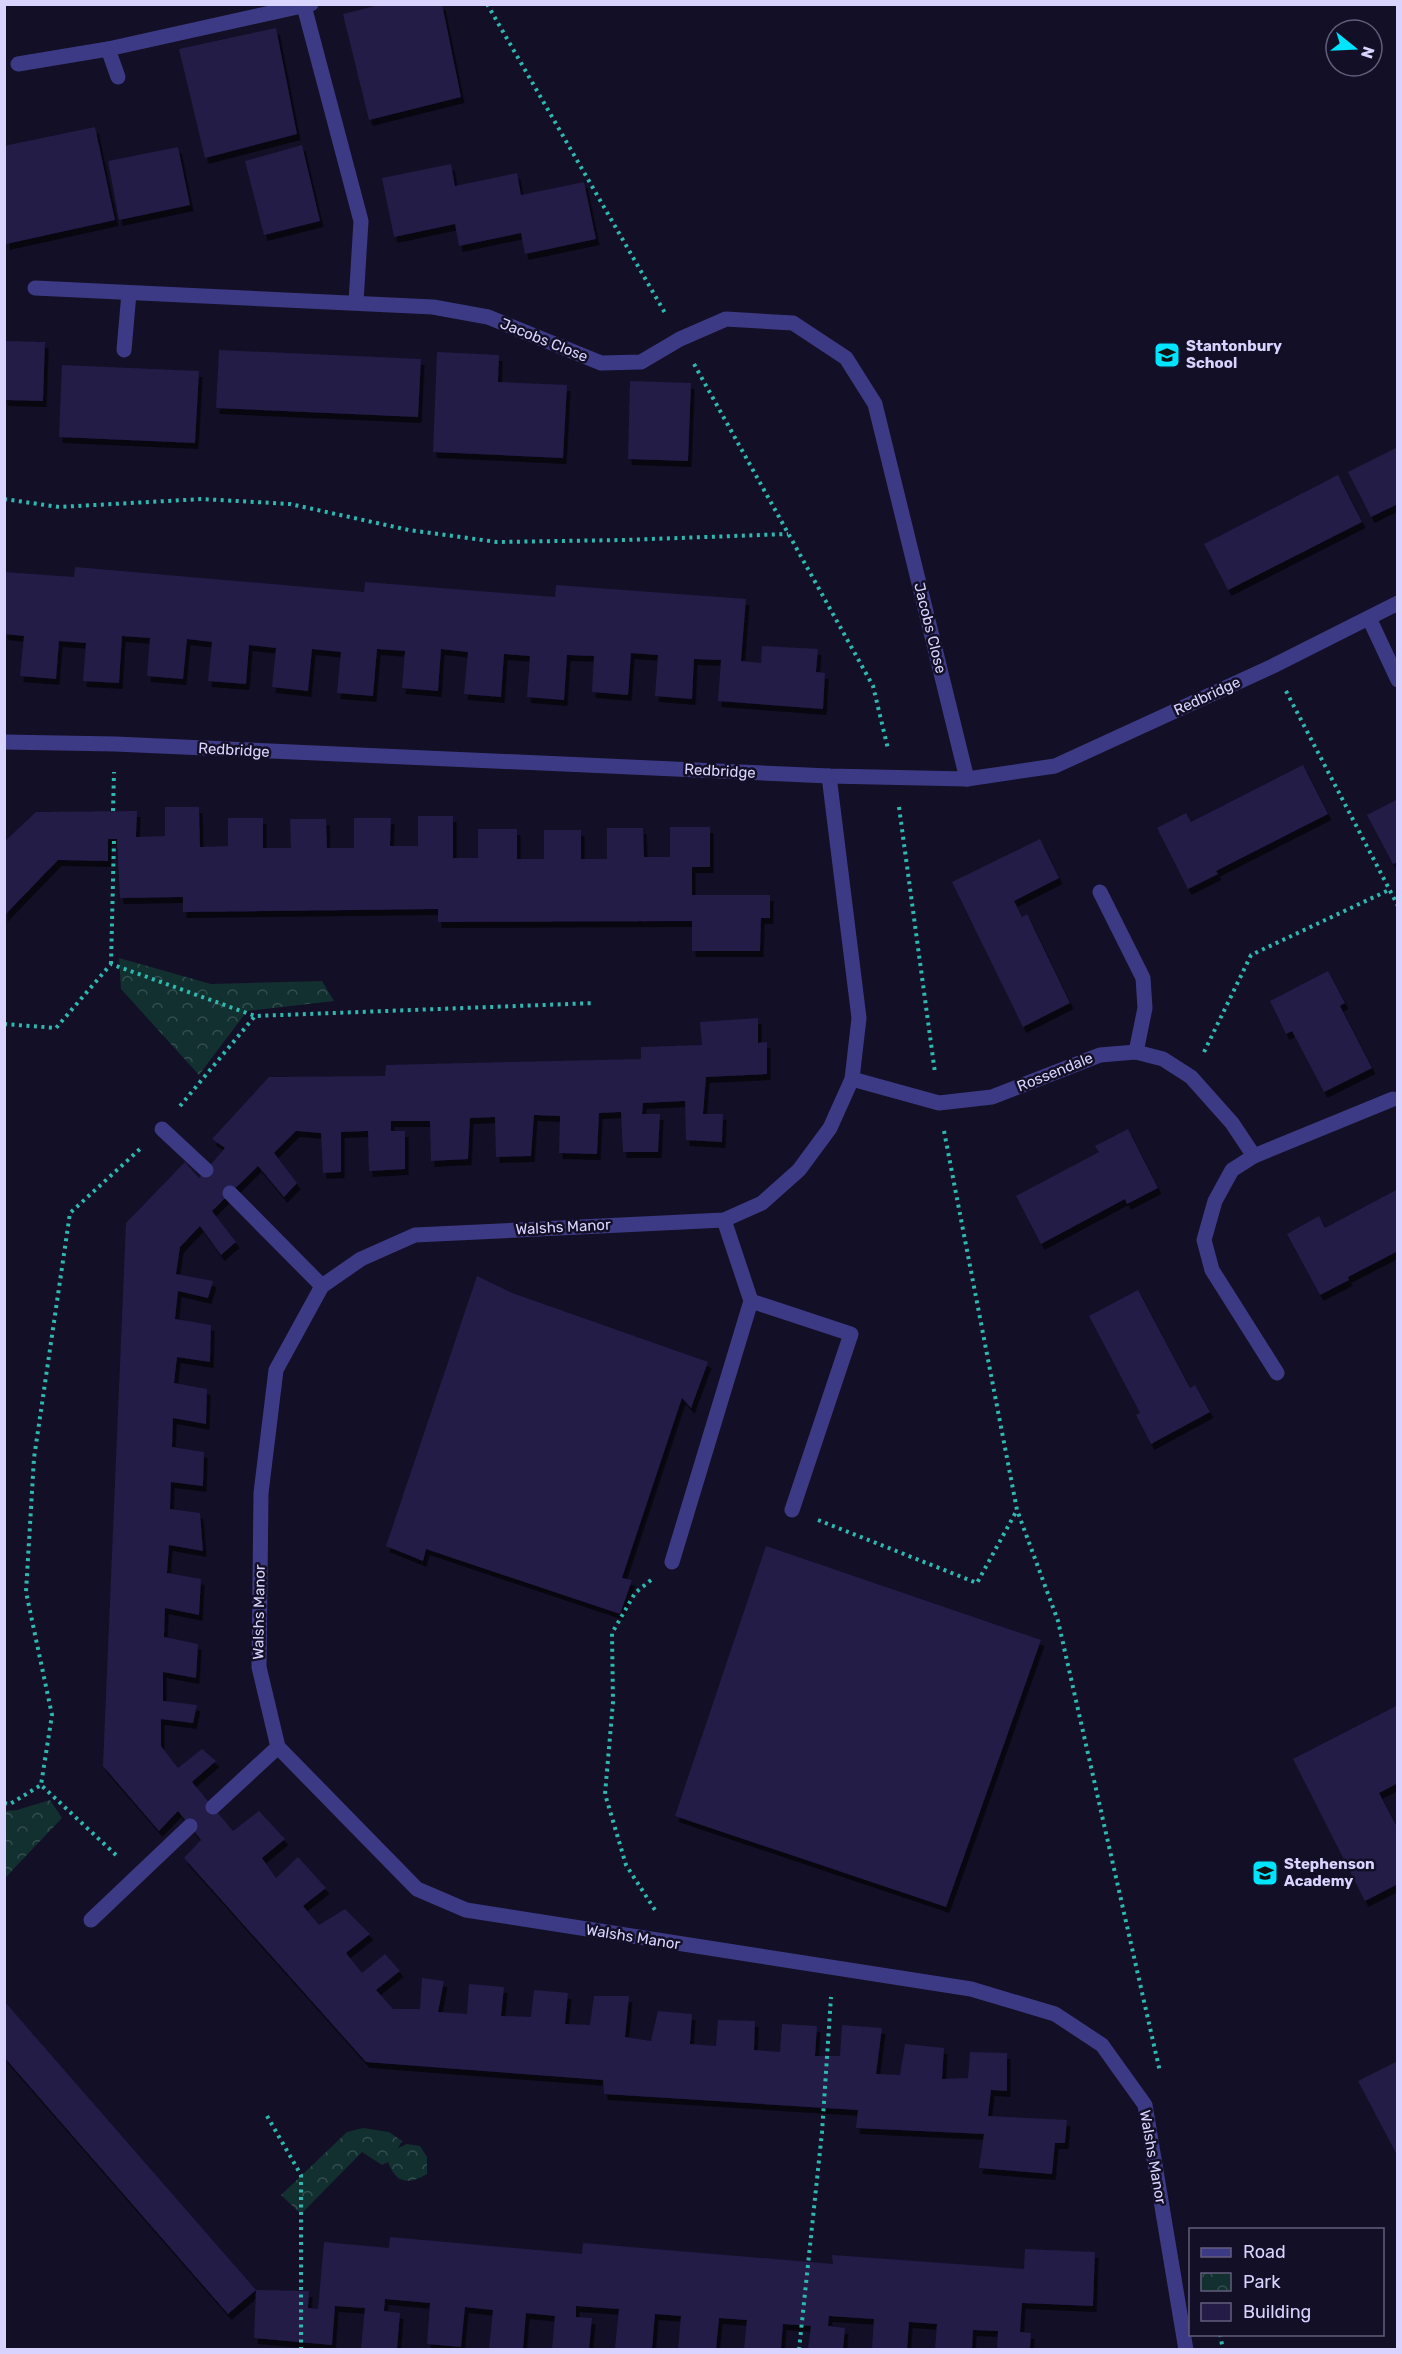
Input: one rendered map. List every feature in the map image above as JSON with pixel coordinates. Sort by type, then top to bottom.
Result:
[{"type":"street","points":[[18,64],[108,49],[308,5],[362,221],[356,302]]},
{"type":"street","points":[[108,49],[118,77]]},
{"type":"street","name":"Jacobs Close","points":[[35,288],[433,307],[488,317],[601,363],[641,362],[680,339],[726,319],[793,323],[846,358],[875,404],[967,779]]},
{"type":"street","points":[[124,350],[129,293]]},
{"type":"street","name":"Redbridge","points":[[4,741],[829,776],[967,779],[1055,766],[1273,666],[1398,603]]},
{"type":"street","points":[[1369,618],[1398,680]]},
{"type":"street","name":"Walshs Manor","points":[[829,776],[859,1018],[852,1078],[830,1128],[798,1170],[762,1203],[724,1220],[415,1235],[361,1259],[322,1286],[276,1371],[261,1493],[259,1667],[278,1747],[417,1889],[466,1910],[971,1989],[1055,2014],[1102,2045],[1145,2105],[1186,2349]]},
{"type":"street","points":[[1100,892],[1143,978],[1145,1008],[1136,1052]]},
{"type":"street","name":"Rossendale","points":[[852,1078],[939,1103],[992,1097],[1100,1054],[1136,1052],[1163,1059],[1191,1077],[1232,1123],[1254,1156]]},
{"type":"street","points":[[1277,1373],[1212,1270],[1204,1240],[1215,1201],[1232,1170],[1254,1156],[1393,1099]]},
{"type":"street","points":[[162,1129],[206,1170]]},
{"type":"street","points":[[230,1194],[322,1286]]},
{"type":"street","points":[[672,1562],[752,1301],[724,1220]]},
{"type":"street","points":[[752,1301],[851,1334],[792,1510]]},
{"type":"street","points":[[213,1807],[278,1747]]},
{"type":"street","points":[[91,1920],[190,1826]]},
{"type":"path","points":[[4,499],[59,507],[202,499],[290,504],[409,530],[497,542],[788,534]]},
{"type":"path","points":[[1273,666],[1398,906]]},
{"type":"path","points":[[112,811],[115,744]]},
{"type":"path","points":[[4,1024],[56,1028],[111,964],[114,839]]},
{"type":"path","points":[[1191,1077],[1251,955],[1389,890]]},
{"type":"path","points":[[111,964],[255,1016],[595,1003]]},
{"type":"path","points":[[4,1803],[10,1804],[41,1785],[52,1715],[26,1592],[34,1458],[70,1214],[162,1129],[255,1016]]},
{"type":"path","points":[[792,1510],[977,1582],[1017,1509]]},
{"type":"path","points":[[672,1562],[635,1593],[612,1633],[613,1702],[605,1794],[626,1865],[676,1944]]},
{"type":"path","points":[[41,1785],[138,1875]]},
{"type":"path","points":[[799,2349],[822,2132],[833,1967]]},
{"type":"path","points":[[267,2116],[301,2175],[301,2349]]},
{"type":"green space","points":[[119,958],[211,984],[322,981],[334,1001],[247,1011],[199,1075],[121,989]]},
{"type":"green space","points":[[50,1800],[62,1818],[5,1878],[5,1811],[17,1810]]},
{"type":"green space","points":[[363,2128],[389,2132],[402,2141],[398,2148],[407,2144],[420,2146],[427,2157],[427,2174],[414,2180],[404,2180],[395,2175],[388,2162],[382,2165],[362,2152],[301,2214],[281,2195],[347,2132]]},
{"type":"building","points":[[383,4],[442,4],[461,97],[369,120],[343,14]]},
{"type":"building","points":[[276,28],[297,134],[205,158],[179,49]]},
{"type":"building","points":[[95,127],[115,220],[6,244],[4,146]]},
{"type":"building","points":[[302,145],[320,221],[264,235],[245,161]]},
{"type":"building","points":[[178,147],[190,205],[119,220],[108,161]]},
{"type":"building","points":[[451,164],[455,186],[517,173],[521,195],[584,182],[596,239],[525,254],[521,233],[459,246],[455,224],[394,237],[382,178]]},
{"type":"building","points":[[4,341],[45,342],[43,401],[4,400]]},
{"type":"building","points":[[219,350],[421,359],[418,417],[216,408]]},
{"type":"building","points":[[437,352],[499,355],[498,382],[567,385],[563,458],[433,452]]},
{"type":"building","points":[[62,365],[199,371],[195,443],[59,437]]},
{"type":"building","points":[[630,381],[691,383],[688,461],[628,459]]},
{"type":"building","points":[[1398,447],[1398,504],[1371,517],[1348,472]]},
{"type":"building","points":[[1338,475],[1362,522],[1228,590],[1204,544]]},
{"type":"building","points":[[75,567],[364,592],[365,582],[555,597],[556,585],[746,599],[741,661],[761,663],[762,646],[818,649],[816,672],[825,673],[823,709],[718,701],[721,660],[694,659],[692,699],[655,696],[658,655],[631,653],[628,695],[592,692],[594,656],[567,655],[564,700],[527,697],[530,656],[504,654],[501,697],[464,694],[468,652],[441,649],[438,691],[402,688],[405,651],[377,649],[373,696],[337,693],[341,652],[312,649],[308,691],[272,687],[276,648],[249,645],[246,684],[208,681],[212,642],[187,639],[183,679],[147,676],[150,638],[122,636],[119,683],[83,681],[86,643],[59,641],[56,679],[20,676],[24,636],[4,634],[4,572],[74,577]]},
{"type":"building","points":[[1303,765],[1328,814],[1216,871],[1218,874],[1188,889],[1157,828],[1186,813],[1191,822]]},
{"type":"building","points":[[1398,799],[1398,862],[1393,864],[1367,815]]},
{"type":"building","points":[[165,807],[199,807],[200,847],[228,846],[228,818],[263,818],[263,848],[291,848],[290,819],[326,819],[327,848],[354,848],[354,818],[391,818],[390,846],[418,846],[418,816],[453,816],[453,858],[478,858],[478,829],[517,829],[517,859],[544,859],[544,830],[581,830],[581,859],[607,859],[607,828],[643,828],[644,857],[670,857],[670,827],[710,827],[710,867],[692,867],[692,895],[770,895],[770,918],[761,918],[760,951],[692,951],[692,921],[438,922],[438,909],[183,912],[183,897],[120,898],[117,839],[108,839],[108,861],[58,860],[4,916],[4,842],[36,812],[137,811],[136,837],[165,836]]},
{"type":"building","points":[[1040,839],[1059,878],[1014,901],[1022,917],[1027,914],[1070,1003],[1023,1027],[952,882]]},
{"type":"building","points":[[1328,971],[1345,1003],[1340,1006],[1372,1068],[1324,1092],[1292,1031],[1286,1034],[1270,1001]]},
{"type":"building","points":[[758,1018],[758,1043],[767,1042],[767,1074],[706,1077],[703,1114],[723,1114],[722,1142],[686,1140],[685,1101],[643,1103],[642,1114],[660,1114],[658,1152],[623,1152],[621,1112],[599,1113],[597,1154],[559,1153],[560,1116],[534,1115],[531,1156],[496,1157],[495,1117],[470,1118],[468,1159],[431,1161],[430,1121],[391,1121],[391,1131],[405,1131],[405,1169],[369,1171],[368,1131],[341,1132],[341,1172],[323,1173],[321,1133],[296,1131],[274,1153],[297,1183],[284,1197],[258,1166],[212,1211],[236,1242],[221,1255],[200,1226],[180,1247],[176,1274],[213,1281],[208,1298],[178,1291],[175,1319],[211,1325],[210,1362],[177,1357],[174,1383],[207,1389],[206,1424],[173,1418],[172,1447],[204,1452],[203,1486],[171,1482],[170,1509],[200,1513],[203,1551],[169,1545],[167,1573],[201,1579],[199,1615],[165,1608],[164,1637],[198,1644],[196,1678],[163,1672],[163,1701],[197,1705],[193,1723],[161,1719],[161,1746],[178,1768],[202,1749],[216,1761],[192,1782],[233,1831],[259,1811],[285,1839],[262,1858],[276,1878],[298,1857],[326,1888],[303,1906],[319,1925],[345,1909],[370,1934],[346,1953],[362,1973],[385,1954],[400,1971],[376,1990],[393,2009],[420,2009],[422,1978],[444,1981],[438,2012],[467,2014],[469,1984],[504,1987],[501,2016],[531,2017],[534,1990],[568,1993],[565,2024],[590,2025],[594,1996],[629,1996],[625,2037],[651,2041],[658,2011],[692,2014],[690,2044],[716,2046],[718,2020],[755,2021],[754,2050],[780,2052],[782,2024],[817,2026],[815,2056],[840,2056],[842,2025],[882,2028],[876,2074],[900,2075],[905,2044],[944,2048],[942,2079],[968,2078],[970,2052],[1007,2053],[1007,2091],[991,2090],[988,2116],[1067,2120],[1065,2143],[1055,2143],[1052,2174],[979,2168],[984,2134],[856,2128],[858,2110],[604,2094],[603,2080],[366,2062],[184,1858],[201,1840],[178,1811],[159,1831],[103,1766],[126,1223],[185,1162],[199,1178],[225,1148],[212,1139],[269,1077],[385,1076],[386,1065],[641,1059],[641,1047],[702,1045],[700,1022]]},
{"type":"building","points":[[1128,1129],[1158,1188],[1127,1204],[1125,1199],[1041,1244],[1016,1196],[1099,1152],[1095,1146]]},
{"type":"building","points":[[1398,1189],[1398,1251],[1348,1277],[1349,1280],[1320,1295],[1287,1234],[1319,1216],[1325,1228]]},
{"type":"building","points":[[477,1276],[512,1293],[708,1362],[691,1408],[682,1398],[622,1578],[632,1580],[620,1614],[426,1549],[423,1561],[386,1546]]},
{"type":"building","points":[[1138,1290],[1190,1388],[1195,1385],[1210,1412],[1151,1444],[1136,1415],[1140,1413],[1089,1316]]},
{"type":"building","points":[[766,1546],[1041,1640],[946,1907],[675,1816]]},
{"type":"building","points":[[1398,1705],[1398,1783],[1379,1793],[1398,1829],[1398,1884],[1365,1901],[1293,1759]]},
{"type":"building","points":[[4,2001],[256,2290],[228,2314],[4,2057]]},
{"type":"building","points":[[1398,2061],[1398,2157],[1358,2081]]},
{"type":"building","points":[[390,2237],[582,2254],[583,2243],[833,2264],[832,2255],[1024,2269],[1025,2249],[1095,2252],[1093,2306],[1022,2303],[1020,2332],[1031,2333],[1030,2349],[997,2349],[998,2331],[973,2330],[972,2349],[935,2349],[937,2324],[909,2322],[907,2349],[872,2349],[874,2319],[829,2316],[828,2326],[845,2328],[843,2349],[808,2349],[811,2326],[783,2324],[781,2349],[744,2349],[747,2320],[719,2318],[716,2349],[678,2349],[681,2316],[655,2314],[652,2349],[615,2348],[619,2309],[576,2306],[576,2317],[592,2318],[589,2349],[552,2349],[555,2316],[526,2313],[523,2349],[489,2349],[493,2310],[465,2307],[461,2347],[427,2344],[430,2303],[385,2299],[384,2311],[400,2313],[397,2349],[361,2348],[365,2308],[335,2306],[332,2345],[254,2338],[256,2290],[309,2291],[308,2308],[318,2309],[324,2242],[389,2248]]},
{"type":"place","name":"Stantonbury School","points":[[1167,355]]},
{"type":"place","name":"Stephenson Academy","points":[[1265,1873]]}]
